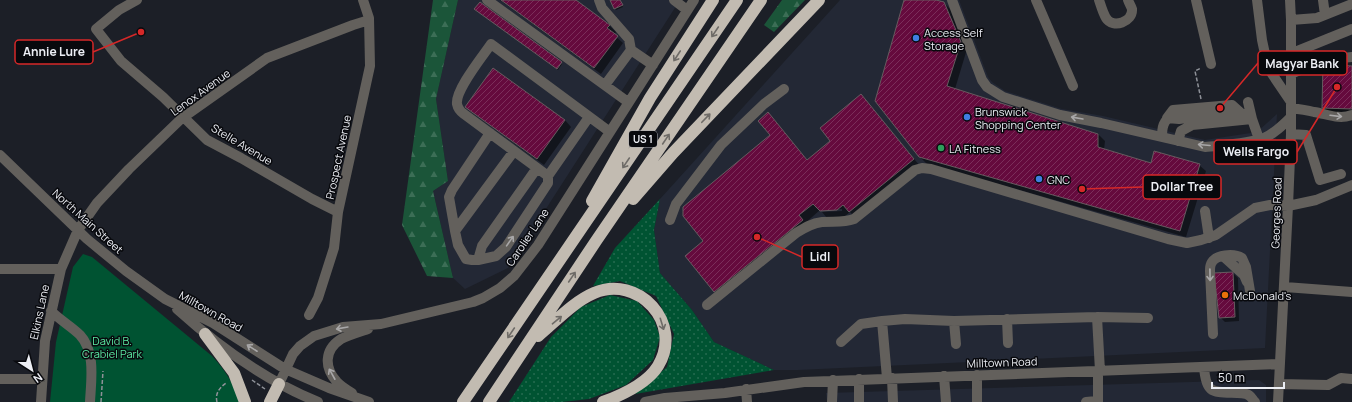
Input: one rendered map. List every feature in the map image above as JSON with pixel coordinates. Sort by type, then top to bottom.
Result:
[{"type":"highway","points":[[548,277],[650,98],[713,0]]},
{"type":"highway","name":"US 1","points":[[463,402],[737,0]]},
{"type":"highway","name":"US 1","points":[[489,402],[596,241],[761,0]]},
{"type":"highway","points":[[596,241],[673,153],[819,0]]},
{"type":"highway","points":[[787,33],[830,0]]},
{"type":"highway","points":[[527,344],[572,307],[594,293],[616,289],[632,292],[645,299],[655,309],[662,321],[666,342],[662,358],[653,372],[641,383],[624,393],[603,402]]},
{"type":"highway","points":[[205,334],[234,373],[245,402]]},
{"type":"highway","points":[[269,397],[279,384]]},
{"type":"street","name":"Stelle Avenue","points":[[137,0],[119,10],[96,29],[121,61],[163,97],[207,140],[338,212]]},
{"type":"street","name":"Prospect Avenue","points":[[309,315],[318,298],[334,248],[338,212],[370,66],[369,20],[364,0]]},
{"type":"street","points":[[488,0],[628,102]]},
{"type":"street","points":[[592,0],[601,4],[629,39],[631,50],[652,65]]},
{"type":"street","points":[[674,0],[687,10]]},
{"type":"street","name":"Carolier Lane","points":[[279,384],[296,350],[314,336],[343,327],[381,324],[473,302],[492,293],[507,283],[526,262],[694,0]]},
{"type":"street","points":[[952,0],[982,80],[987,87],[1003,97],[1060,115],[1205,147],[1264,138],[1276,131],[1291,109]]},
{"type":"street","points":[[1036,0],[1073,86]]},
{"type":"street","points":[[1099,0],[1108,21],[1117,24],[1127,19],[1131,13],[1132,9],[1128,0]]},
{"type":"street","points":[[1196,0],[1211,64]]},
{"type":"street","points":[[1256,0],[1268,68],[1291,109]]},
{"type":"street","name":"Georges Road","points":[[1278,402],[1285,287],[1291,134],[1290,0]]},
{"type":"street","points":[[1323,0],[1325,15]]},
{"type":"street","points":[[1291,20],[1318,18],[1352,4]]},
{"type":"street","name":"Lenox Avenue","points":[[78,230],[86,217],[105,194],[184,117],[267,58],[369,20]]},
{"type":"street","points":[[1290,54],[1352,29]]},
{"type":"street","points":[[548,176],[464,114],[457,104],[463,84],[492,44],[610,132]]},
{"type":"street","points":[[605,85],[631,50]]},
{"type":"street","points":[[1291,74],[1324,60],[1352,57]]},
{"type":"street","points":[[670,220],[676,204],[721,145],[764,104],[784,89]]},
{"type":"street","points":[[1248,102],[1259,139]]},
{"type":"street","points":[[1162,137],[1162,126],[1173,110],[1232,105],[1242,114]]},
{"type":"street","points":[[1167,118],[1174,115],[1232,109],[1252,119]]},
{"type":"street","points":[[1291,109],[1335,117],[1346,117],[1352,115]]},
{"type":"street","points":[[490,133],[449,196],[458,245],[466,259],[472,260],[496,256],[506,247],[548,183],[548,176],[589,117]]},
{"type":"street","points":[[1178,141],[1181,131],[1192,125],[1252,119]]},
{"type":"street","points":[[1291,134],[1306,135],[1320,180],[1341,174]]},
{"type":"street","points":[[455,231],[514,151]]},
{"type":"street","name":"North Main Street","points":[[0,155],[78,230],[126,271],[165,299]]},
{"type":"street","points":[[478,260],[482,246],[537,168]]},
{"type":"street","points":[[707,304],[796,233],[809,225],[822,222],[847,222],[854,219],[915,170],[922,168],[938,171],[1168,239],[1187,243],[1216,235],[1255,208],[1270,205],[1288,206],[1316,200],[1352,185]]},
{"type":"street","points":[[1206,211],[1209,238]]},
{"type":"street","name":"Elkins Lane","points":[[41,402],[43,354],[51,311],[61,269],[78,230]]},
{"type":"street","points":[[1213,334],[1211,264],[1223,256],[1233,254],[1242,258],[1246,267],[1250,291]]},
{"type":"street","points":[[0,269],[61,269]]},
{"type":"street","points":[[1285,287],[1352,292]]},
{"type":"street","name":"Milltown Road","points":[[165,299],[205,334],[231,354],[279,384],[318,402]]},
{"type":"street","name":"Milltown Road","points":[[165,299],[213,323],[286,368],[329,388],[365,401]]},
{"type":"street","points":[[51,311],[80,335],[87,348],[91,365],[90,402]]},
{"type":"street","points":[[841,342],[861,324],[904,319],[954,321],[1097,317],[1148,318]]},
{"type":"street","points":[[1086,402],[1097,401],[1099,371],[1097,317]]},
{"type":"street","points":[[1008,319],[1008,343]]},
{"type":"street","points":[[882,321],[893,402]]},
{"type":"street","points":[[954,321],[956,344]]},
{"type":"street","points":[[365,401],[335,379],[328,367],[327,358],[332,348],[340,340],[381,324]]},
{"type":"street","name":"Milltown Road","points":[[695,402],[725,393],[746,389],[833,380],[1280,364]]},
{"type":"street","points":[[1204,367],[1205,381],[1211,389],[1217,392],[1246,394],[1251,396],[1255,402]]},
{"type":"street","points":[[977,375],[977,402]]},
{"type":"street","points":[[944,376],[946,402]]},
{"type":"street","points":[[1279,384],[1328,385],[1341,378],[1352,379]]},
{"type":"street","points":[[0,379],[42,379]]},
{"type":"street","points":[[832,402],[833,380]]},
{"type":"street","points":[[859,380],[859,402]]},
{"type":"street","points":[[746,389],[747,402]]},
{"type":"street","name":"Milltown Road","points":[[644,402],[665,398],[725,393]]},
{"type":"path","points":[[1192,108],[1202,102],[1201,92],[1195,71],[1211,64]]},
{"type":"path","points":[[101,402],[103,371]]},
{"type":"path","points":[[252,380],[269,397]]},
{"type":"path","points":[[217,402],[217,393],[221,387],[229,381]]},
{"type":"shaded area","points":[[458,0],[680,0],[508,268],[465,289],[453,278],[433,191],[448,181],[436,99]]},
{"type":"shaded area","points":[[840,0],[959,0],[988,77],[992,82],[1005,91],[1062,109],[1103,116],[1205,140],[1257,132],[1277,114],[1265,348],[774,370],[714,342],[692,310],[660,273],[654,230],[660,199]]},
{"type":"shaded area","points":[[1259,380],[1266,385],[1266,402],[827,402],[826,393]]},
{"type":"green space","points":[[433,0],[458,0],[436,99],[448,181],[433,191],[453,278],[427,276],[402,225]]},
{"type":"green space","points":[[782,0],[805,0],[774,32],[764,25]]},
{"type":"green space","points":[[660,199],[654,230],[660,273],[692,310],[714,342],[774,370],[635,394],[667,367],[674,334],[656,296],[620,281],[593,286],[615,248]]},
{"type":"green space","name":"David B. Crabiel Park","points":[[83,254],[92,257],[212,356],[229,378],[240,402],[50,402],[56,342],[73,267]]},
{"type":"green space","points":[[610,295],[637,301],[654,320],[660,337],[653,360],[626,385],[589,399],[562,402],[509,402],[551,337],[581,307]]},
{"type":"building","points":[[501,0],[576,0],[610,25],[607,28],[618,36],[594,68]]},
{"type":"building","points":[[610,0],[620,0],[623,5],[614,9]]},
{"type":"building","name":"Brunswick Shopping Center","points":[[904,0],[936,0],[944,2],[961,42],[947,86],[1098,134],[1098,147],[1151,163],[1154,151],[1200,164],[1180,231],[919,157],[875,101]]},
{"type":"building","points":[[480,2],[562,62],[557,69],[474,9]]},
{"type":"building","points":[[1323,64],[1352,66],[1352,109],[1322,108]]},
{"type":"building","points":[[493,68],[565,120],[537,159],[465,107]]},
{"type":"building","points":[[861,94],[914,159],[849,212],[843,205],[837,210],[820,211],[813,204],[799,215],[803,220],[714,292],[685,256],[703,241],[683,216],[683,207],[770,135],[758,121],[768,112],[807,160],[830,141],[820,128]]},
{"type":"building","name":"McDonald's","points":[[1233,272],[1235,317],[1219,318],[1214,273]]},
{"type":"place","name":"Annie Lure","points":[[141,32]]},
{"type":"place","name":"Access Self Storage","points":[[916,38]]},
{"type":"place","name":"Wells Fargo","points":[[1337,87]]},
{"type":"place","name":"Magyar Bank","points":[[1220,108]]},
{"type":"place","name":"Brunswick Shopping Center","points":[[967,117]]},
{"type":"place","name":"LA Fitness","points":[[941,148]]},
{"type":"place","name":"GNC","points":[[1039,179]]},
{"type":"place","name":"Dollar Tree","points":[[1082,189]]},
{"type":"place","name":"Lidl","points":[[757,237]]},
{"type":"place","name":"McDonald's","points":[[1225,295]]}]
